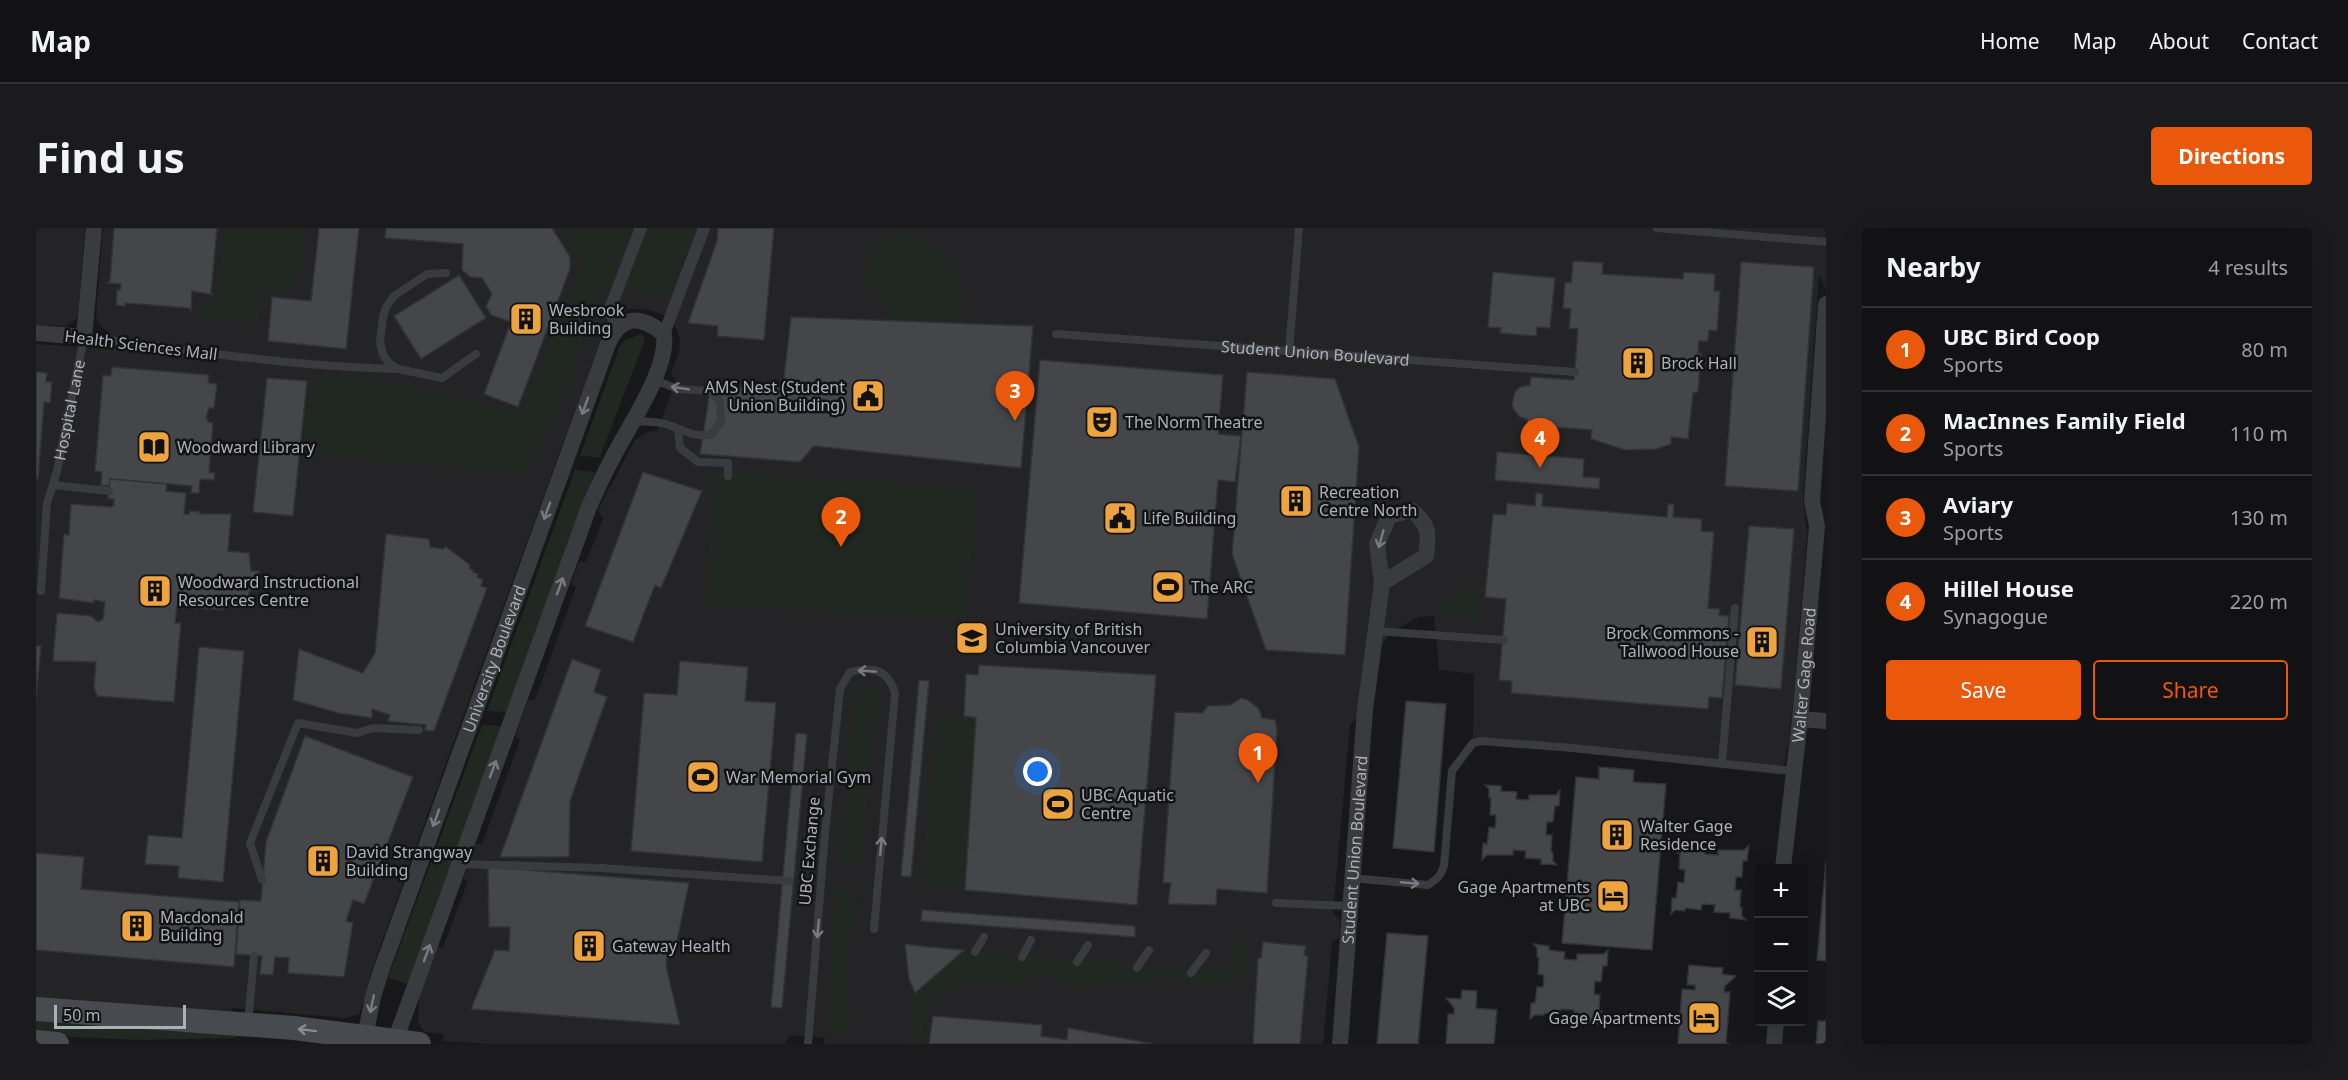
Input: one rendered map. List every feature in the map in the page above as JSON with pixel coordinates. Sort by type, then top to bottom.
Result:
[{"type":"main road","points":[[36,1009],[248,1024],[364,1041],[419,1044]]},
{"type":"main road","points":[[36,1042],[57,1044]]},
{"type":"street","name":"Hospital Lane","points":[[84,337],[94,228]]},
{"type":"street","points":[[641,228],[609,311],[618,326],[638,320],[649,323],[664,334]]},
{"type":"street","points":[[395,1042],[589,507],[654,380],[666,346],[664,334],[704,228]]},
{"type":"street","name":"Walter Gage Road","points":[[1783,864],[1800,719],[1817,526],[1812,501],[1821,469],[1826,304]]},
{"type":"street","name":"University Boulevard","points":[[364,1041],[373,997],[389,949],[608,344],[618,326]]},
{"type":"street","name":"Health Sciences Mall","points":[[36,333],[84,337]]},
{"type":"street","name":"Student Union Boulevard","points":[[1340,1044],[1365,710],[1382,583]]},
{"type":"street","points":[[1800,719],[1826,721]]},
{"type":"street","points":[[1774,1044],[1776,1026]]},
{"type":"lane","points":[[1288,351],[1299,228]]},
{"type":"lane","points":[[1657,228],[1826,242]]},
{"type":"lane","points":[[398,369],[390,364],[383,355],[380,342],[386,307],[394,296],[427,274],[446,273]]},
{"type":"lane","name":"Student Union Boulevard","points":[[1056,334],[1575,372]]},
{"type":"lane","name":"Health Sciences Mall","points":[[84,337],[247,358],[352,368],[398,369],[432,374],[442,378],[476,354]]},
{"type":"lane","name":"Hospital Lane","points":[[41,591],[46,503],[57,471],[84,337]]},
{"type":"lane","points":[[632,422],[646,421],[698,436],[711,435],[721,421],[720,402],[710,391],[678,389],[654,380]]},
{"type":"lane","points":[[678,429],[680,448],[698,462],[728,463],[728,476]]},
{"type":"lane","points":[[52,485],[109,491]]},
{"type":"lane","points":[[1722,763],[1735,608]]},
{"type":"lane","points":[[1376,631],[1503,640]]},
{"type":"lane","name":"UBC Exchange","points":[[808,1044],[825,833],[840,689],[850,672],[865,668],[883,673],[891,679],[895,693],[874,929]]},
{"type":"lane","points":[[262,880],[250,843],[298,723],[357,733],[373,728],[419,730]]},
{"type":"lane","points":[[1352,878],[1428,885],[1442,874],[1452,771],[1473,743],[1481,741],[1564,747],[1793,771]]},
{"type":"lane","points":[[460,864],[602,868],[789,881]]},
{"type":"lane","points":[[1276,903],[1349,906]]},
{"type":"lane","points":[[975,952],[984,937]]},
{"type":"lane","points":[[1022,957],[1031,940]]},
{"type":"lane","points":[[1077,962],[1088,945]]},
{"type":"lane","points":[[1137,968],[1149,950]]},
{"type":"lane","points":[[1191,973],[1206,953]]},
{"type":"lane","points":[[248,1024],[254,956]]},
{"type":"shaded area","points":[[36,228],[85,228],[78,313],[75,320],[66,326],[36,325]]},
{"type":"shaded area","name":"University of British Columbia Vancouver","points":[[103,228],[1826,228],[1826,290],[1819,274],[1803,498],[1807,534],[1794,694],[1782,775],[1481,742],[1473,743],[1474,674],[1439,670],[1434,616],[1419,617],[1393,631],[1381,645],[1357,719],[1350,724],[1333,913],[1340,920],[1339,937],[1332,943],[1323,1044],[824,1044],[825,1038],[791,1035],[784,1044],[488,1044],[443,1041],[443,1034],[425,1032],[418,1023],[419,994],[437,947],[443,948],[468,881],[463,878],[476,844],[482,844],[520,740],[515,736],[528,700],[535,700],[576,587],[571,584],[579,562],[586,562],[603,519],[598,510],[635,440],[648,432],[657,431],[676,380],[671,373],[679,352],[680,339],[675,326],[665,316],[655,312],[645,309],[629,309],[612,316],[606,326],[370,975],[370,985],[359,1014],[346,1018],[232,1008],[231,1014],[36,999],[36,344],[107,349],[109,331],[101,327],[96,316]]},
{"type":"shaded area","points":[[225,228],[306,228],[295,288],[262,293],[258,323],[198,320],[200,303],[216,303]]},
{"type":"shaded area","points":[[560,228],[692,228],[692,236],[671,289],[669,302],[606,282],[549,432],[541,434],[526,475],[302,454],[311,376],[375,380],[522,412],[581,263]]},
{"type":"shaded area","points":[[890,234],[903,234],[917,238],[940,250],[949,258],[961,278],[965,306],[950,323],[888,320],[880,291],[865,289],[871,250],[881,238]]},
{"type":"shaded area","points":[[642,334],[645,339],[600,457],[580,456],[620,346],[625,340]]},
{"type":"shaded area","points":[[575,470],[595,472],[507,712],[487,711]]},
{"type":"shaded area","points":[[714,472],[977,488],[965,621],[706,605]]},
{"type":"shaded area","points":[[1467,587],[1482,588],[1478,619],[1432,615]]},
{"type":"shaded area","points":[[866,683],[876,692],[862,863],[839,861],[854,692],[860,685]]},
{"type":"shaded area","points":[[936,715],[976,718],[965,890],[921,887]]},
{"type":"shaded area","points":[[482,725],[502,726],[408,984],[388,978]]},
{"type":"shaded area","points":[[836,888],[859,890],[855,931],[847,940],[843,990],[850,998],[849,1036],[827,1036]]},
{"type":"shaded area","points":[[1238,940],[1251,941],[1239,981],[1204,987],[1176,979],[1080,989],[1041,974],[1013,988],[967,980],[952,993],[942,991],[924,1016],[921,1044],[908,1044],[915,993],[964,950],[1227,972]]},
{"type":"shaded area","points":[[36,1018],[237,1033],[237,1038],[137,1040],[36,1035]]},
{"type":"building","points":[[114,228],[217,228],[211,293],[214,295],[192,291],[191,311],[189,308],[125,303],[125,306],[116,305],[117,290],[120,290],[121,284],[107,283],[110,281]]},
{"type":"building","points":[[319,228],[359,228],[346,349],[268,341],[272,297],[311,301]]},
{"type":"building","name":"Wesbrook Building","points":[[386,228],[552,228],[570,257],[570,269],[518,407],[484,394],[511,322],[491,315],[486,306],[492,294],[482,278],[470,277],[462,270],[463,244],[385,238]]},
{"type":"building","points":[[718,228],[774,228],[764,340],[717,336],[718,326],[688,323],[717,241]]},
{"type":"building","name":"Brock Hall","points":[[1573,261],[1603,263],[1602,274],[1683,279],[1684,272],[1715,274],[1714,291],[1720,291],[1717,331],[1709,330],[1708,341],[1699,341],[1698,353],[1701,353],[1698,392],[1693,393],[1688,439],[1671,437],[1671,444],[1656,449],[1625,450],[1591,439],[1592,430],[1527,425],[1527,419],[1520,417],[1514,410],[1512,404],[1515,392],[1520,387],[1530,385],[1531,377],[1574,380],[1578,329],[1569,328],[1571,309],[1563,308],[1565,282],[1571,283]]},
{"type":"building","points":[[1741,262],[1814,267],[1798,491],[1725,486]]},
{"type":"building","points":[[1493,272],[1555,278],[1550,328],[1537,327],[1536,336],[1500,333],[1501,328],[1488,327]]},
{"type":"building","points":[[459,275],[486,318],[421,359],[394,316]]},
{"type":"building","name":"AMS Nest (Student Union Building)","points":[[791,317],[1033,326],[1021,468],[814,446],[800,462],[700,454],[710,391],[750,386],[783,387]]},
{"type":"building","name":"Life Building","points":[[1040,360],[1223,375],[1218,434],[1241,436],[1235,482],[1218,480],[1207,619],[1019,603]]},
{"type":"building","name":"Woodward Library","points":[[112,367],[209,375],[208,383],[217,384],[214,408],[209,408],[206,419],[213,423],[209,472],[215,473],[214,480],[200,479],[199,493],[191,493],[192,486],[110,479],[109,486],[101,485],[102,472],[95,471],[103,375],[111,376]]},
{"type":"building","points":[[36,372],[47,373],[46,382],[52,382],[50,403],[44,402],[38,479],[36,478]]},
{"type":"building","name":"Recreation Centre North","points":[[1247,372],[1335,379],[1359,447],[1345,655],[1266,650],[1232,554]]},
{"type":"building","points":[[267,378],[307,381],[293,516],[253,512]]},
{"type":"building","points":[[1497,452],[1584,459],[1583,477],[1600,478],[1599,489],[1495,480]]},
{"type":"building","points":[[643,472],[702,491],[661,588],[655,585],[633,642],[585,626]]},
{"type":"building","name":"Woodward Instructional Resources Centre","points":[[110,479],[167,484],[166,491],[186,493],[184,514],[189,514],[190,511],[200,512],[200,514],[231,514],[228,551],[249,553],[251,571],[259,571],[257,591],[250,590],[245,607],[224,606],[223,610],[177,606],[175,623],[181,623],[174,702],[97,696],[94,687],[96,662],[53,661],[57,613],[91,616],[98,622],[103,619],[105,602],[94,600],[94,603],[59,598],[64,534],[69,535],[71,504],[111,507],[114,505],[114,499],[108,499]]},
{"type":"building","points":[[1536,493],[1543,494],[1542,506],[1667,517],[1668,504],[1674,504],[1673,517],[1702,519],[1701,531],[1714,532],[1708,608],[1720,609],[1719,615],[1729,616],[1722,698],[1709,697],[1708,709],[1511,693],[1512,681],[1499,680],[1506,599],[1485,597],[1493,514],[1506,515],[1507,503],[1535,506]]},
{"type":"building","name":"Brock Commons - Tallwood House","points":[[1749,526],[1794,529],[1781,689],[1735,685]]},
{"type":"building","points":[[386,534],[429,539],[430,547],[444,549],[445,546],[470,565],[469,568],[483,580],[481,586],[487,588],[434,731],[425,730],[426,725],[388,721],[390,715],[372,709],[372,718],[338,713],[293,700],[299,649],[363,673],[375,653]]},
{"type":"building","points":[[36,646],[41,646],[36,699]]},
{"type":"building","points":[[199,647],[244,651],[223,882],[178,878],[179,866],[145,864],[148,835],[182,838]]},
{"type":"building","points":[[572,659],[601,670],[594,692],[607,697],[570,801],[569,857],[500,857]]},
{"type":"building","name":"War Memorial Gym","points":[[680,661],[748,667],[745,701],[776,703],[762,862],[631,851],[644,693],[677,695]]},
{"type":"building","name":"UBC Aquatic Centre","points":[[979,665],[1156,675],[1137,905],[965,890],[976,718],[964,716],[966,674],[978,675]]},
{"type":"building","points":[[919,680],[929,681],[911,877],[901,876]]},
{"type":"building","points":[[1241,698],[1248,700],[1259,709],[1262,718],[1275,720],[1277,729],[1267,893],[1217,889],[1216,905],[1168,904],[1171,883],[1163,883],[1175,712],[1202,713],[1208,706],[1230,705]]},
{"type":"building","points":[[1406,701],[1446,704],[1434,852],[1393,848]]},
{"type":"building","points":[[796,733],[807,734],[782,1008],[771,1007]]},
{"type":"building","name":"David Strangway Building","points":[[305,736],[413,777],[364,904],[353,900],[346,921],[353,923],[344,977],[288,973],[289,958],[275,957],[273,975],[260,974],[262,956],[236,954],[240,900],[261,901],[266,842]]},
{"type":"building","name":"Walter Gage Residence","points":[[1599,767],[1634,770],[1633,782],[1666,784],[1652,950],[1562,943],[1576,777],[1599,779]]},
{"type":"building","points":[[1485,785],[1501,786],[1501,791],[1517,792],[1516,799],[1529,800],[1529,795],[1556,795],[1560,790],[1559,806],[1555,806],[1553,822],[1547,822],[1546,835],[1552,835],[1551,852],[1553,852],[1553,861],[1557,865],[1541,864],[1541,859],[1525,858],[1526,851],[1513,850],[1513,855],[1487,855],[1482,860],[1483,843],[1487,844],[1489,827],[1495,828],[1496,815],[1490,815],[1491,798],[1489,798],[1489,789]]},
{"type":"building","points":[[1674,840],[1690,841],[1690,846],[1706,847],[1705,854],[1718,855],[1718,850],[1744,850],[1749,845],[1747,861],[1743,861],[1742,877],[1736,877],[1735,890],[1741,890],[1740,907],[1742,907],[1742,916],[1746,920],[1730,918],[1730,913],[1714,912],[1715,905],[1702,904],[1701,910],[1685,908],[1685,911],[1675,910],[1671,914],[1672,898],[1676,898],[1678,882],[1684,883],[1685,870],[1679,869],[1680,853],[1677,853],[1678,844]]},
{"type":"building","name":"Macdonald Building","points":[[36,853],[84,857],[81,889],[239,902],[234,967],[36,950]]},
{"type":"building","points":[[1826,861],[1826,961],[1817,960]]},
{"type":"building","name":"Gateway Health","points":[[488,867],[689,883],[677,941],[669,943],[666,966],[680,1025],[471,1009],[495,950],[509,951],[510,927],[489,927]]},
{"type":"building","points":[[922,910],[1135,926],[1135,937],[921,921]]},
{"type":"building","points":[[1387,933],[1428,936],[1418,1044],[1377,1044]]},
{"type":"building","points":[[1263,942],[1306,946],[1304,955],[1308,956],[1300,1044],[1253,1044],[1258,958],[1261,958]]},
{"type":"building","points":[[905,944],[964,950],[915,993],[909,979]]},
{"type":"building","points":[[1533,944],[1549,946],[1549,950],[1565,952],[1564,959],[1577,960],[1577,954],[1604,954],[1608,950],[1607,966],[1603,966],[1601,982],[1595,981],[1594,994],[1600,995],[1599,1011],[1602,1011],[1601,1020],[1605,1025],[1589,1023],[1589,1018],[1573,1017],[1574,1010],[1561,1009],[1561,1015],[1544,1013],[1544,1015],[1535,1015],[1530,1019],[1531,1003],[1535,1003],[1537,987],[1543,987],[1544,975],[1538,974],[1539,958],[1537,948]]},
{"type":"building","name":"Gage Apartments","points":[[1689,965],[1723,968],[1722,974],[1736,976],[1725,986],[1724,992],[1730,992],[1726,1043],[1730,1044],[1678,1044],[1682,989],[1695,990],[1695,985],[1687,985]]},
{"type":"building","points":[[1462,990],[1477,991],[1476,1008],[1497,1010],[1494,1044],[1446,1044],[1448,1014],[1454,1014],[1454,1008],[1446,998],[1461,999]]},
{"type":"building","points":[[933,1016],[1042,1025],[1041,1036],[1067,1040],[1068,1028],[1154,1044],[929,1044]]},
{"type":"building","points":[[1818,1021],[1826,1021],[1826,1044],[1816,1044]]},
{"type":"place","name":"Wesbrook Building","points":[[526,319]]},
{"type":"place","name":"Brock Hall","points":[[1638,363]]},
{"type":"place","name":"AMS Nest (Student Union Building)","points":[[868,396]]},
{"type":"place","name":"Aviary","points":[[1015,421]]},
{"type":"place","name":"The Norm Theatre","points":[[1102,422]]},
{"type":"place","name":"Woodward Library","points":[[154,447]]},
{"type":"place","name":"Hillel House","points":[[1540,468]]},
{"type":"place","name":"Recreation Centre North","points":[[1296,501]]},
{"type":"place","name":"Life Building","points":[[1120,518]]},
{"type":"place","name":"MacInnes Family Field","points":[[841,547]]},
{"type":"place","name":"The ARC","points":[[1168,587]]},
{"type":"place","name":"Woodward Instructional Resources Centre","points":[[155,591]]},
{"type":"place","name":"University of British Columbia Vancouver","points":[[972,638]]},
{"type":"place","name":"Brock Commons - Tallwood House","points":[[1762,642]]},
{"type":"place","name":"War Memorial Gym","points":[[703,777]]},
{"type":"place","name":"UBC Bird Coop","points":[[1258,783]]},
{"type":"place","name":"UBC Aquatic Centre","points":[[1058,804]]},
{"type":"place","name":"Walter Gage Residence","points":[[1617,835]]},
{"type":"place","name":"David Strangway Building","points":[[323,861]]},
{"type":"place","name":"Gage Apartments at UBC","points":[[1613,896]]},
{"type":"place","name":"Macdonald Building","points":[[137,926]]},
{"type":"place","name":"Gateway Health","points":[[589,946]]},
{"type":"place","name":"Gage Apartments","points":[[1704,1018]]}]
